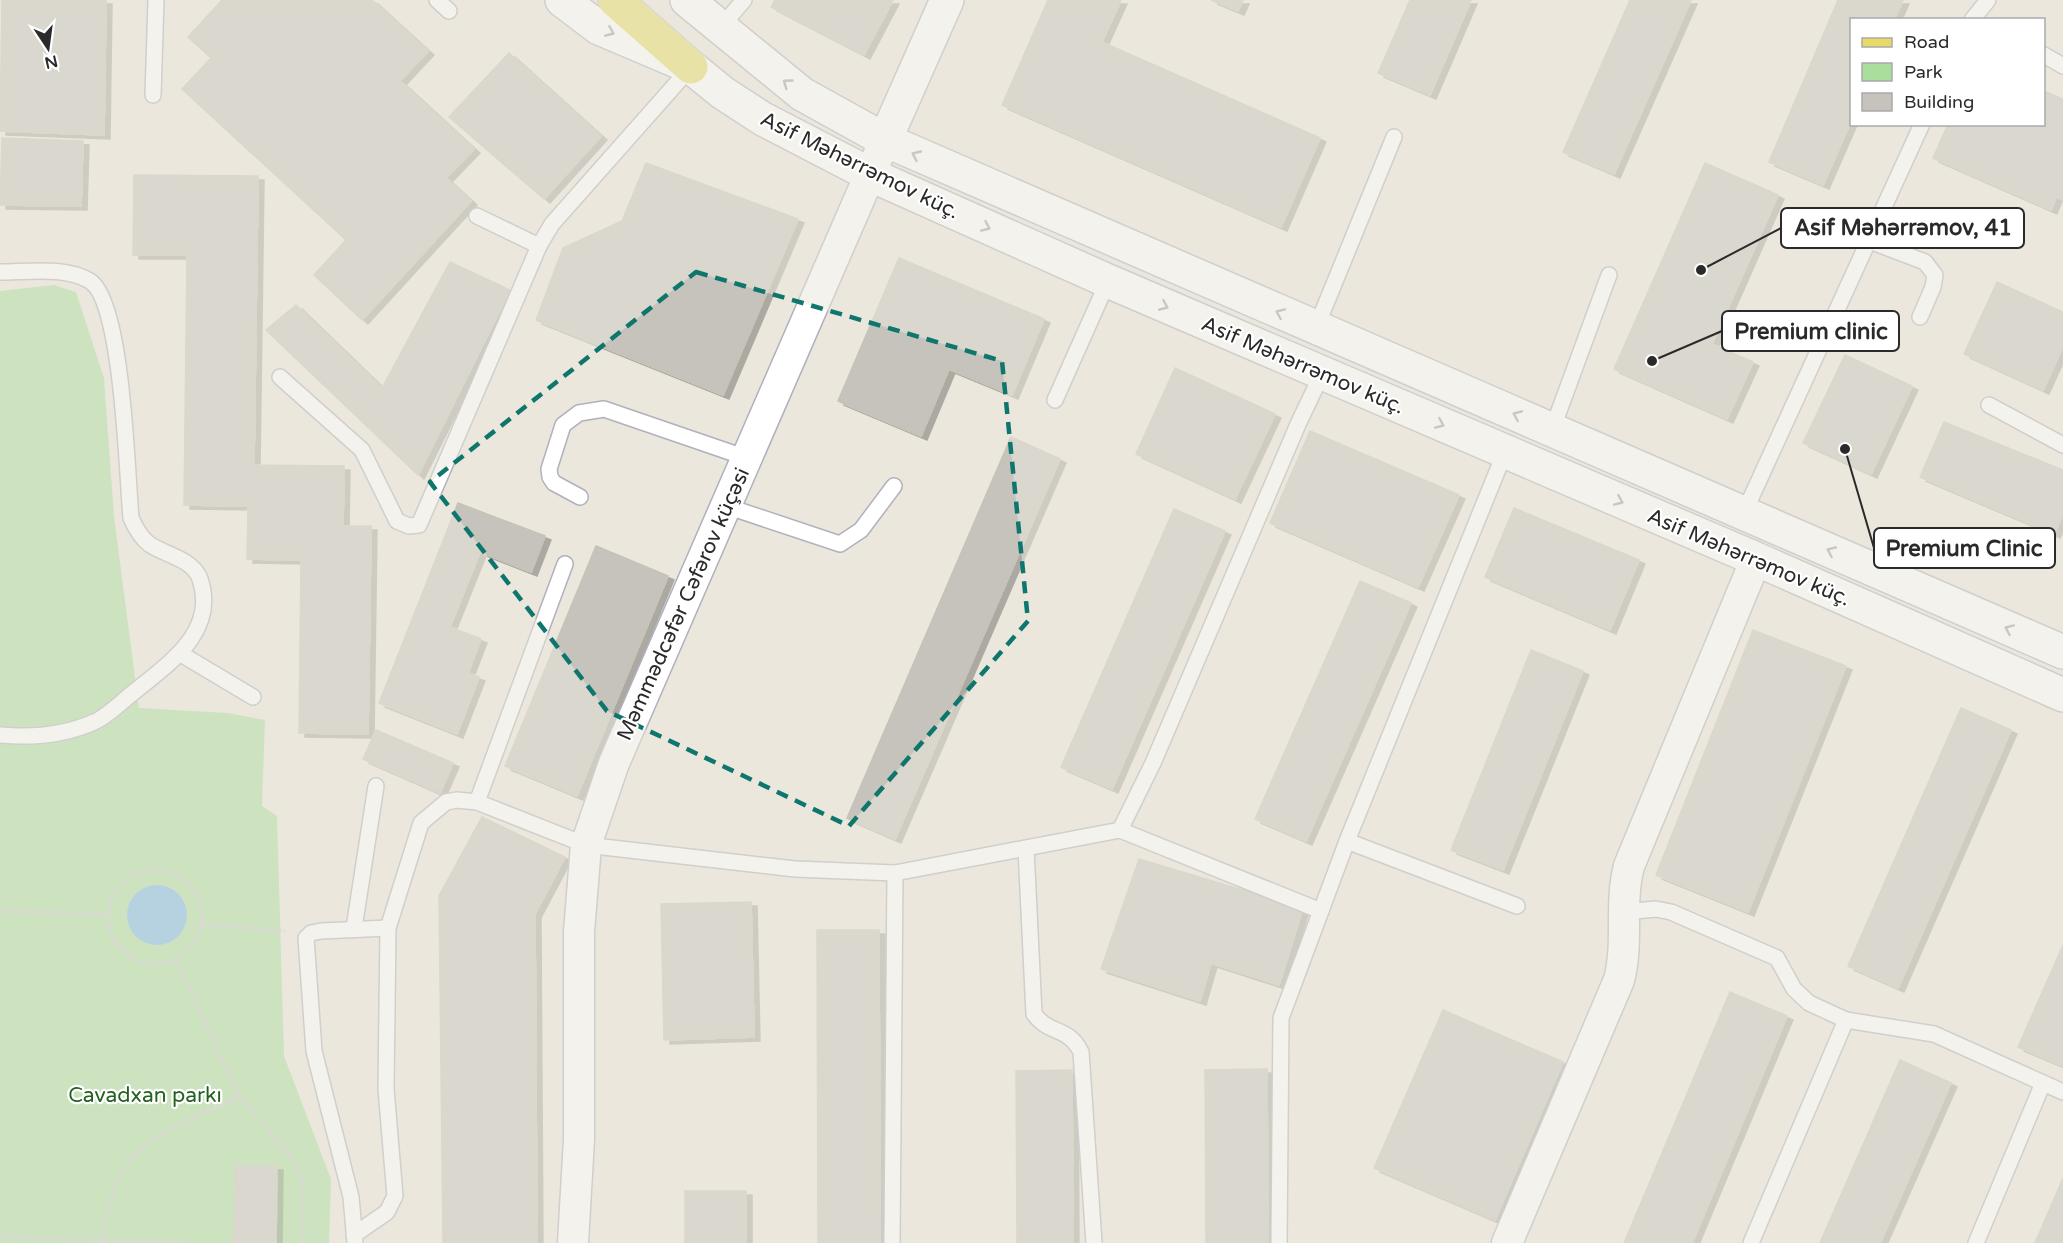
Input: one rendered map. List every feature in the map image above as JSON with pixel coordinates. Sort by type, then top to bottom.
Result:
[{"type":"main road","name":"Asif Məhərrəmov küç.","points":[[562,0],[599,28],[691,67],[723,93],[763,119],[871,175],[1108,281],[2063,695]]},
{"type":"main road","points":[[615,0],[691,67]]},
{"type":"main road","name":"Asif Məhərrəmov küç.","points":[[687,0],[802,94],[885,140],[2063,652]]},
{"type":"main road","name":"Məmmədcəfər Cəfərov küçəsi","points":[[885,140],[947,0]]},
{"type":"main road","points":[[1742,554],[1744,513]]},
{"type":"street","name":"Məmmədcəfər Cəfərov küçəsi","points":[[573,1243],[579,1139],[579,932],[586,845],[614,763],[885,140]]},
{"type":"street","points":[[1507,1243],[1619,980],[1624,959],[1624,886],[1629,866],[1742,554]]},
{"type":"lane","points":[[153,95],[156,0]]},
{"type":"lane","points":[[436,0],[449,11]]},
{"type":"lane","points":[[720,28],[744,0]]},
{"type":"lane","points":[[1976,18],[1988,0]]},
{"type":"lane","points":[[2045,56],[2063,66]]},
{"type":"lane","points":[[280,377],[362,450],[397,521],[409,526],[419,525],[540,246],[572,199],[691,67]]},
{"type":"lane","points":[[1744,513],[1921,126]]},
{"type":"lane","points":[[1316,328],[1394,137]]},
{"type":"lane","points":[[477,216],[540,246]]},
{"type":"lane","points":[[1867,240],[1924,262],[1935,275],[1933,287],[1920,317]]},
{"type":"lane","points":[[0,272],[73,273],[92,282],[102,295],[117,350],[131,518],[137,532],[148,543],[192,567],[200,578],[204,599],[199,627],[181,654],[96,721],[60,734],[0,735]]},
{"type":"lane","points":[[1552,430],[1609,275]]},
{"type":"lane","points":[[1055,400],[1108,281]]},
{"type":"lane","points":[[1119,830],[1153,764],[1299,422],[1322,374]]},
{"type":"lane","points":[[1989,405],[2063,445]]},
{"type":"lane","points":[[580,497],[554,483],[549,469],[563,425],[579,413],[604,409],[747,458]]},
{"type":"lane","points":[[1279,1243],[1281,1018],[1347,842],[1505,452]]},
{"type":"lane","points":[[726,506],[840,544],[861,530],[894,486]]},
{"type":"lane","points":[[477,802],[566,564]]},
{"type":"lane","points":[[181,654],[253,697]]},
{"type":"lane","points":[[354,928],[376,786]]},
{"type":"lane","points":[[355,1239],[387,1212],[395,1196],[386,1089],[388,928],[422,823],[446,802],[457,800],[477,802],[586,845],[795,869],[895,873],[1119,830],[1321,911]]},
{"type":"lane","points":[[1347,842],[1516,906]]},
{"type":"lane","points":[[1026,849],[1034,1014],[1040,1022],[1074,1039],[1081,1052],[1094,1243]]},
{"type":"lane","points":[[892,1243],[895,873]]},
{"type":"lane","points":[[1624,912],[1656,909],[1671,912],[1778,958],[1794,989],[1809,1003],[1846,1020],[1934,1034],[2063,1092]]},
{"type":"lane","points":[[355,1239],[351,1197],[314,1051],[306,938],[311,933],[354,928],[388,928]]},
{"type":"lane","points":[[1751,1243],[1846,1020]]},
{"type":"lane","points":[[1976,1243],[2043,1083]]},
{"type":"path","points":[[164,870],[182,878],[196,892],[203,911],[202,924],[192,948],[176,961],[156,965],[137,962],[121,951],[110,934],[107,914],[113,895],[126,879],[144,871],[164,870]]},
{"type":"path","points":[[0,911],[107,914]]},
{"type":"path","points":[[202,924],[311,933]]},
{"type":"path","points":[[176,961],[240,1096],[296,1163],[303,1186],[303,1243]]},
{"type":"path","points":[[102,1241],[121,1175],[143,1145],[170,1129],[240,1096]]},
{"type":"path","points":[[0,1236],[189,1243]]},
{"type":"highlighted area","points":[[696,272],[1002,361],[1028,621],[849,826],[607,711],[430,482]]},
{"type":"green space","name":"Cavadxan parkı","points":[[54,285],[76,292],[104,378],[114,516],[139,708],[228,713],[265,720],[262,806],[277,816],[284,1056],[331,1179],[329,1243],[0,1243],[0,291]]},
{"type":"water","points":[[151,885],[163,885],[174,890],[182,898],[187,915],[185,927],[174,940],[163,945],[151,945],[140,940],[132,932],[127,921],[127,909],[132,898],[140,890]]},
{"type":"building","points":[[2,0],[106,0],[104,135],[0,131]]},
{"type":"building","points":[[222,0],[372,0],[428,51],[400,81],[474,149],[446,178],[471,201],[362,320],[314,275],[346,240],[182,89],[211,58],[188,37]]},
{"type":"building","points":[[775,0],[893,0],[864,55],[771,7]]},
{"type":"building","points":[[1048,0],[1121,0],[1102,42],[1320,138],[1281,227],[1002,105]]},
{"type":"building","points":[[1211,0],[1243,0],[1238,11]]},
{"type":"building","points":[[1410,0],[1471,0],[1430,95],[1378,73]]},
{"type":"building","points":[[1630,0],[1691,0],[1614,174],[1563,152]]},
{"type":"building","points":[[1838,0],[1903,0],[1895,18],[1850,18],[1850,124],[1823,185],[1769,162]]},
{"type":"building","points":[[509,53],[601,136],[544,199],[449,117]]},
{"type":"building","points":[[2045,91],[2063,99],[2063,200],[2056,197],[2051,210],[1933,158],[1947,126],[2045,126]]},
{"type":"building","points":[[2,138],[83,141],[81,206],[0,205]]},
{"type":"building","points":[[646,163],[798,219],[723,395],[536,320],[563,248],[622,221]]},
{"type":"building","points":[[1705,163],[1778,195],[1712,344],[1753,362],[1727,419],[1614,369]]},
{"type":"building","points":[[134,175],[258,176],[254,465],[344,466],[343,526],[371,526],[368,734],[299,733],[301,560],[247,559],[248,506],[184,505],[187,255],[133,255]]},
{"type":"building","points":[[899,258],[1044,319],[1012,395],[949,369],[921,436],[838,401]]},
{"type":"building","points":[[450,262],[510,290],[418,475],[266,330],[296,305],[382,388]]},
{"type":"building","points":[[1997,282],[2063,312],[2063,346],[2043,390],[1964,354]]},
{"type":"building","points":[[1845,355],[1912,386],[1871,474],[1803,443]]},
{"type":"building","points":[[1175,368],[1275,414],[1235,499],[1136,454]]},
{"type":"building","points":[[1944,422],[2063,470],[2063,514],[2054,534],[1920,477]]},
{"type":"building","points":[[1310,431],[1459,495],[1418,587],[1270,523]]},
{"type":"building","points":[[1011,437],[1060,459],[895,839],[847,818]]},
{"type":"building","points":[[458,503],[545,536],[531,572],[480,552],[450,627],[481,639],[468,673],[479,677],[457,734],[379,703]]},
{"type":"building","points":[[1514,508],[1639,560],[1610,630],[1485,577]]},
{"type":"building","points":[[1174,509],[1225,531],[1112,789],[1061,767]]},
{"type":"building","points":[[596,546],[668,576],[577,796],[505,766]]},
{"type":"building","points":[[1360,581],[1411,603],[1306,841],[1255,819]]},
{"type":"building","points":[[1753,630],[1846,666],[1748,912],[1656,875]]},
{"type":"building","points":[[1531,650],[1583,671],[1503,870],[1451,850]]},
{"type":"building","points":[[1961,708],[2011,730],[1898,988],[1848,966]]},
{"type":"building","points":[[376,730],[453,763],[440,793],[363,759]]},
{"type":"building","points":[[482,817],[565,857],[535,914],[537,1243],[443,1243],[439,896]]},
{"type":"building","points":[[1139,859],[1303,908],[1279,985],[1211,963],[1200,1001],[1101,969]]},
{"type":"building","points":[[751,902],[754,1037],[664,1040],[661,904]]},
{"type":"building","points":[[817,930],[879,930],[880,1243],[818,1243]]},
{"type":"building","points":[[2063,945],[2063,1066],[2018,1047]]},
{"type":"building","points":[[1730,992],[1787,1016],[1692,1243],[1624,1243]]},
{"type":"building","points":[[1443,1010],[1563,1062],[1495,1220],[1374,1168]]},
{"type":"building","points":[[1900,1060],[1951,1083],[1880,1243],[1820,1243]]},
{"type":"building","points":[[1267,1069],[1268,1243],[1206,1243],[1205,1070]]},
{"type":"building","points":[[1072,1070],[1073,1243],[1017,1243],[1016,1071]]},
{"type":"building","points":[[235,1166],[277,1166],[276,1243],[234,1243]]},
{"type":"building","points":[[2063,1178],[2063,1243],[2035,1243]]},
{"type":"building","points":[[685,1191],[746,1191],[746,1243],[685,1243]]},
{"type":"place","name":"Asif Məhərrəmov, 41","points":[[1701,270]]},
{"type":"place","name":"Premium clinic","points":[[1652,361]]},
{"type":"place","name":"Premium Clinic","points":[[1845,449]]}]
